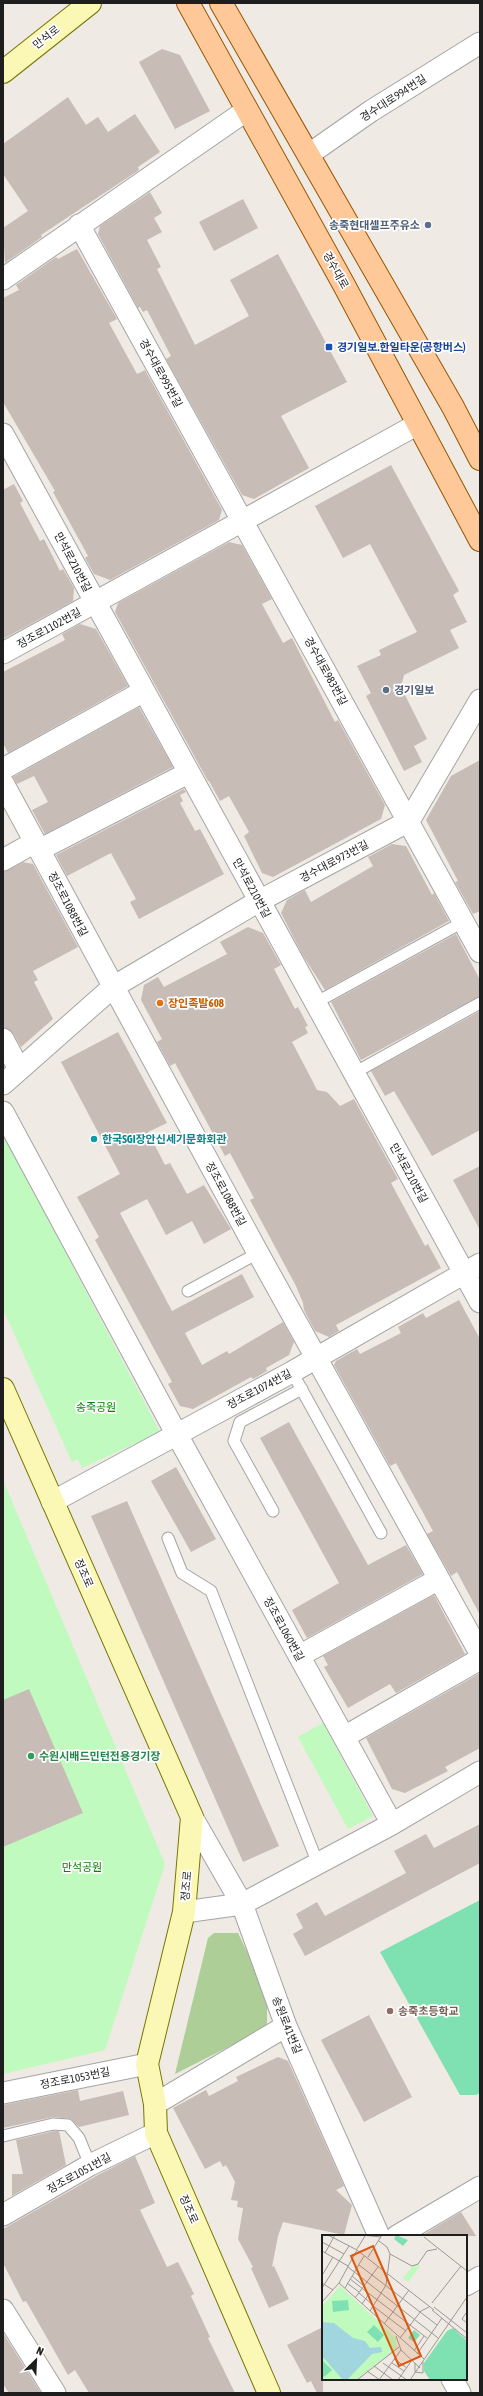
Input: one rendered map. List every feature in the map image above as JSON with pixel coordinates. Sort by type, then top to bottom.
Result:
[{"type":"main road","name":"경수대로","points":[[188,3],[480,540]]},
{"type":"main road","points":[[221,3],[453,407],[480,459]]},
{"type":"main road","points":[[211,46],[239,32]]},
{"type":"street","name":"만석로","points":[[3,72],[90,3]]},
{"type":"street","name":"경수대로994번길","points":[[308,155],[371,111],[480,43]]},
{"type":"street","points":[[3,279],[247,110]]},
{"type":"street","name":"경수대로995번길","points":[[79,225],[243,522]]},
{"type":"street","points":[[94,602],[243,522],[418,424]]},
{"type":"street","name":"만석로210번길","points":[[3,434],[354,1073],[472,1269],[480,1302]]},
{"type":"street","name":"경수대로983번길","points":[[243,522],[409,821]]},
{"type":"street","name":"정조로1102번길","points":[[4,651],[94,602]]},
{"type":"street","points":[[3,768],[144,690]]},
{"type":"street","points":[[480,700],[409,821],[480,952]]},
{"type":"street","points":[[3,860],[37,846],[188,773]]},
{"type":"street","points":[[3,783],[37,846]]},
{"type":"street","name":"경수대로973번길","points":[[259,901],[409,821]]},
{"type":"street","name":"정조로1088번길","points":[[37,846],[316,1358]]},
{"type":"street","points":[[3,1084],[113,987],[259,901]]},
{"type":"street","points":[[3,1039],[19,1069]]},
{"type":"street","points":[[3,1112],[176,1433]]},
{"type":"street","name":"정조로1074번길","points":[[52,1502],[176,1433],[297,1380],[316,1358],[472,1269]]},
{"type":"street","points":[[316,1358],[480,1653]]},
{"type":"street","name":"정조로","points":[[3,1390],[192,1817],[184,1912],[147,2064],[155,2104],[156,2133],[269,2393]]},
{"type":"street","name":"정조로1060번길","points":[[176,1433],[392,1824]]},
{"type":"street","points":[[299,1656],[439,1579]]},
{"type":"street","points":[[344,1737],[480,1659]]},
{"type":"street","points":[[184,1912],[242,1904],[392,1824],[480,1772]]},
{"type":"street","name":"송원로41번길","points":[[192,1817],[242,1904],[286,2026],[379,2235]]},
{"type":"street","points":[[155,2104],[286,2026]]},
{"type":"street","name":"정조로1053번길","points":[[3,2093],[147,2064]]},
{"type":"street","name":"정조로1051번길","points":[[3,2215],[90,2165],[156,2133]]},
{"type":"street","points":[[399,2235],[480,2187]]},
{"type":"street","points":[[467,2284],[480,2277]]},
{"type":"street","points":[[3,2310],[55,2393]]},
{"type":"street","points":[[453,2380],[460,2393]]},
{"type":"lane","points":[[315,1003],[464,922]]},
{"type":"lane","points":[[354,1073],[480,1003]]},
{"type":"lane","points":[[188,1291],[258,1253]]},
{"type":"lane","points":[[273,1511],[234,1441],[240,1422],[297,1380],[381,1533]]},
{"type":"lane","points":[[168,1538],[182,1573],[211,1591],[318,1864]]},
{"type":"lane","points":[[3,2136],[53,2124],[68,2125],[79,2138],[90,2165]]},
{"type":"green space","name":"송죽공원","points":[[3,1134],[160,1432],[82,1468],[78,1459],[72,1462],[3,1309]]},
{"type":"green space","name":"만석공원","points":[[3,1480],[165,1864],[105,2050],[3,2074]]},
{"type":"green space","points":[[323,1723],[373,1816],[348,1829],[298,1737]]},
{"type":"green space","points":[[480,1900],[480,2093],[476,2095],[460,2095],[380,1952]]},
{"type":"green space","points":[[214,1933],[238,1933],[267,1993],[267,2024],[258,2032],[175,2074],[208,1938]]},
{"type":"building","points":[[162,49],[180,55],[210,111],[175,129],[139,62]]},
{"type":"building","points":[[68,97],[86,125],[98,117],[108,132],[135,114],[160,152],[138,167],[139,170],[41,235],[42,237],[5,263],[3,228],[28,211],[3,174],[3,144]]},
{"type":"building","points":[[150,192],[162,213],[154,218],[162,232],[147,240],[161,267],[157,269],[195,345],[249,316],[230,280],[278,254],[347,382],[281,416],[309,468],[254,499],[242,495],[166,359],[171,356],[147,310],[143,312],[140,307],[138,308],[98,234],[100,226]]},
{"type":"building","points":[[243,199],[258,228],[214,251],[199,222]]},
{"type":"building","points":[[77,249],[117,319],[109,323],[137,374],[145,370],[222,510],[219,520],[110,580],[94,574],[85,558],[88,556],[53,492],[55,491],[3,402],[3,298],[19,290],[16,285],[56,257],[58,259]]},
{"type":"building","points":[[391,465],[459,591],[453,595],[467,622],[450,630],[459,648],[404,675],[401,687],[427,739],[414,746],[422,762],[404,771],[366,696],[371,693],[357,666],[381,655],[379,650],[417,632],[370,544],[343,558],[315,506]]},
{"type":"building","points":[[14,484],[23,501],[20,503],[40,541],[44,539],[60,571],[63,569],[74,588],[73,601],[3,639],[3,490]]},
{"type":"building","points":[[229,542],[242,545],[272,599],[262,604],[283,643],[292,638],[335,722],[338,720],[385,805],[381,819],[273,877],[262,873],[244,836],[249,832],[229,796],[220,801],[115,612],[118,603]]},
{"type":"building","points":[[80,624],[96,629],[128,686],[8,753],[3,743],[3,672],[65,640],[62,634]]},
{"type":"building","points":[[139,707],[173,767],[45,834],[32,810],[48,802],[34,776],[17,784],[13,777]]},
{"type":"building","points":[[480,760],[480,911],[473,914],[455,882],[458,881],[426,820],[451,776]]},
{"type":"building","points":[[184,789],[186,792],[180,795],[183,801],[180,803],[195,831],[200,829],[224,874],[139,919],[130,902],[136,899],[111,853],[67,876],[56,855]]},
{"type":"building","points":[[392,844],[406,846],[432,895],[434,893],[449,921],[325,990],[302,954],[281,913],[287,900],[305,890],[311,902],[373,866],[368,857]]},
{"type":"building","points":[[23,862],[33,864],[78,947],[33,971],[38,980],[34,982],[53,1019],[21,1047],[13,1033],[3,1027],[3,872]]},
{"type":"building","points":[[248,927],[263,933],[281,965],[274,969],[295,1009],[298,1007],[308,1026],[305,1027],[308,1033],[292,1042],[317,1090],[327,1092],[340,1106],[354,1099],[398,1179],[391,1183],[425,1246],[428,1244],[441,1268],[336,1325],[339,1331],[329,1337],[315,1331],[304,1310],[303,1303],[296,1286],[250,1200],[254,1198],[230,1153],[225,1156],[175,1063],[170,1066],[157,1042],[162,1039],[141,1000],[144,985],[158,977],[164,987],[227,954],[220,942]]},
{"type":"building","points":[[456,934],[480,980],[480,996],[361,1060],[331,1002]]},
{"type":"building","points":[[480,1011],[480,1130],[432,1156],[394,1091],[385,1096],[371,1071]]},
{"type":"building","points":[[118,1032],[167,1123],[148,1132],[165,1165],[170,1163],[187,1194],[204,1185],[231,1229],[204,1244],[192,1221],[166,1235],[147,1199],[120,1213],[172,1311],[242,1274],[254,1297],[185,1333],[202,1365],[227,1351],[229,1354],[283,1322],[294,1342],[289,1355],[266,1368],[267,1371],[253,1379],[251,1377],[193,1409],[180,1406],[168,1384],[172,1382],[95,1240],[99,1237],[77,1197],[120,1174],[61,1062]]},
{"type":"building","points":[[480,1166],[480,1230],[453,1180]]},
{"type":"building","points":[[459,1300],[480,1339],[480,1615],[457,1572],[451,1576],[427,1534],[433,1531],[396,1463],[390,1466],[334,1365],[336,1361],[357,1349],[360,1354],[401,1333],[398,1327],[423,1313],[426,1318]]},
{"type":"building","points":[[289,1422],[368,1565],[406,1545],[423,1574],[307,1638],[292,1610],[339,1583],[260,1438]]},
{"type":"building","points":[[176,1467],[216,1539],[191,1552],[151,1481]]},
{"type":"building","points":[[127,1501],[279,1846],[243,1862],[91,1516]]},
{"type":"building","points":[[434,1595],[465,1654],[396,1693],[390,1684],[348,1708],[324,1667],[328,1665],[323,1656]]},
{"type":"building","points":[[480,1673],[480,1748],[445,1767],[448,1771],[405,1793],[392,1789],[366,1738]]},
{"type":"building","name":"수원시배드민턴전용경기장","points":[[29,1689],[83,1813],[3,1847],[3,1700]]},
{"type":"building","points":[[480,1824],[480,1863],[305,1956],[293,1934],[303,1928],[296,1914],[317,1902],[325,1916],[406,1873],[394,1851],[426,1834],[434,1848]]},
{"type":"building","points":[[369,2015],[412,2097],[364,2122],[321,2040]]},
{"type":"building","points":[[278,2057],[288,2061],[344,2186],[336,2190],[352,2205],[344,2235],[283,2222],[278,2236],[272,2267],[274,2266],[289,2299],[269,2308],[251,2268],[253,2267],[238,2239],[243,2208],[237,2207],[238,2201],[231,2200],[235,2182],[226,2165],[223,2167],[220,2161],[205,2169],[173,2108],[206,2090],[209,2096],[238,2081],[236,2077]]},
{"type":"building","points":[[78,2090],[80,2101],[123,2091],[129,2115],[79,2127],[71,2119],[53,2117],[3,2128],[3,2105]]},
{"type":"building","points":[[59,2131],[66,2165],[12,2196],[12,2174],[23,2174],[16,2140]]},
{"type":"building","points":[[135,2156],[155,2203],[140,2210],[167,2267],[178,2262],[194,2294],[191,2296],[210,2337],[208,2338],[235,2393],[89,2393],[75,2370],[68,2375],[26,2301],[23,2302],[3,2263],[3,2229],[96,2176]]},
{"type":"building","points":[[461,2212],[476,2236],[467,2235],[423,2235]]},
{"type":"building","points":[[322,2328],[323,2393],[317,2393],[311,2381],[307,2383],[287,2345]]},
{"type":"building","points":[[3,2333],[41,2393],[9,2393],[3,2384]]},
{"type":"place","name":"송죽현대셀프주유소","points":[[428,225]]},
{"type":"place","name":"경기일보.한일타운(공항버스)","points":[[329,347]]},
{"type":"place","name":"경기일보","points":[[386,690]]},
{"type":"place","name":"장인족발608","points":[[160,1003]]},
{"type":"place","name":"한국SGI장안신세기문화회관","points":[[94,1139]]},
{"type":"place","name":"수원시배드민턴전용경기장","points":[[31,1756]]},
{"type":"place","name":"송죽초등학교","points":[[390,2011]]}]
